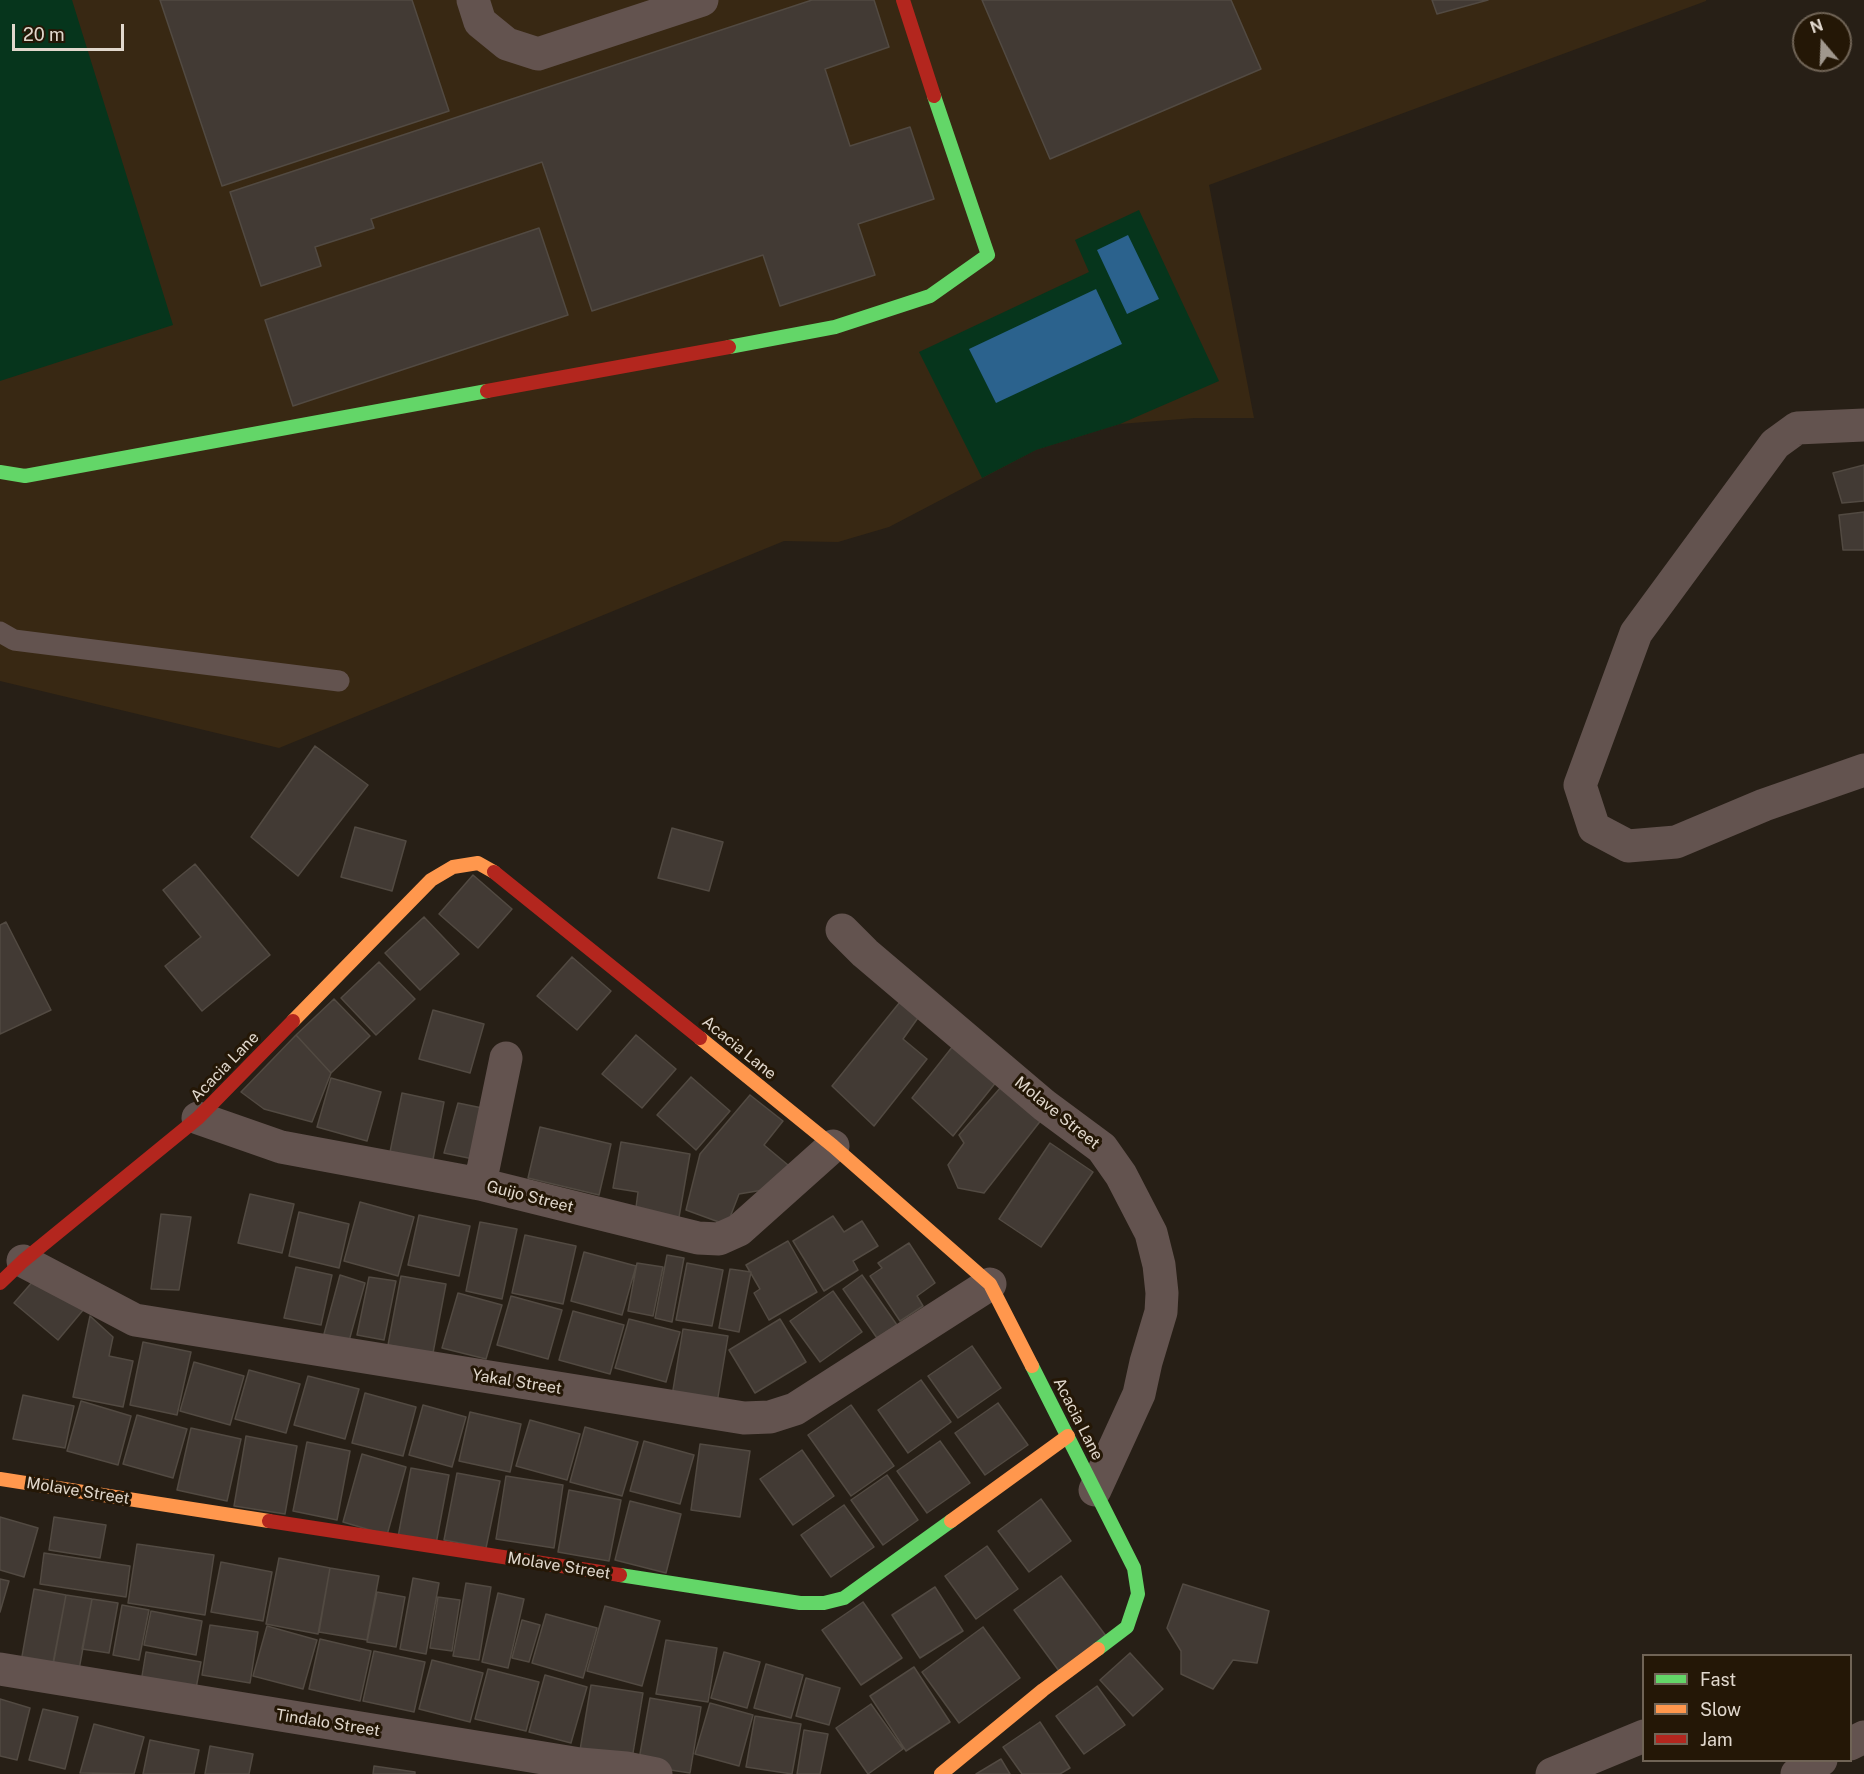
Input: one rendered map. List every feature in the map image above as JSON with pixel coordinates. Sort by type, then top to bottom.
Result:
[{"type":"street","points":[[473,0],[480,22],[507,44],[538,54],[702,0]]},
{"type":"street","points":[[0,472],[24,476],[835,327],[930,296],[988,255],[903,0]]},
{"type":"street","points":[[1864,425],[1797,428],[1775,444],[1636,633],[1580,784],[1594,828],[1628,846],[1676,842],[1764,805],[1864,770]]},
{"type":"street","name":"Acacia Lane","points":[[11,1272],[198,1118],[431,880],[453,867],[478,863],[503,878],[833,1146],[990,1284],[1068,1436],[1134,1568],[1138,1594],[1127,1627],[1043,1690],[940,1774]]},
{"type":"street","name":"Molave Street","points":[[842,930],[865,953],[1044,1105],[1101,1148],[1121,1175],[1151,1233],[1159,1265],[1162,1293],[1161,1312],[1139,1394],[1095,1490]]},
{"type":"street","points":[[480,1184],[506,1058]]},
{"type":"street","name":"Guijo Street","points":[[198,1118],[281,1147],[480,1184],[698,1238],[719,1239],[739,1230],[833,1146]]},
{"type":"street","name":"Yakal Street","points":[[11,1272],[135,1320],[744,1418],[770,1417],[795,1409],[990,1284]]},
{"type":"street","name":"Molave Street","points":[[0,1479],[801,1603],[824,1603],[843,1598],[1068,1436]]},
{"type":"street","name":"Tindalo Street","points":[[0,1669],[580,1764],[626,1768],[656,1774]]},
{"type":"street","points":[[1552,1774],[1642,1737]]},
{"type":"street","points":[[1797,1774],[1819,1762]]},
{"type":"lane","points":[[0,632],[14,640],[339,681]]},
{"type":"shaded area","points":[[0,0],[1706,1],[1209,185],[1254,418],[1194,418],[1120,424],[1036,450],[889,527],[838,542],[784,541],[279,748],[0,681]]},
{"type":"green space","points":[[0,0],[72,0],[173,325],[0,381]]},
{"type":"green space","points":[[1139,210],[1219,381],[1120,424],[1036,450],[982,478],[919,352],[1089,272],[1075,240]]},
{"type":"water","points":[[1128,235],[1159,299],[1127,314],[1097,250]]},
{"type":"water","points":[[1096,289],[1122,344],[996,403],[969,349]]},
{"type":"building","points":[[160,0],[412,0],[449,111],[222,186]]},
{"type":"building","points":[[812,0],[874,0],[889,47],[825,69],[850,146],[910,127],[934,199],[858,224],[875,275],[780,306],[763,255],[592,311],[542,162],[371,219],[374,228],[315,247],[321,266],[261,286],[230,192]]},
{"type":"building","points":[[982,0],[1231,0],[1261,69],[1050,159]]},
{"type":"building","points":[[1432,0],[1488,0],[1437,14]]},
{"type":"building","points":[[539,228],[568,315],[293,406],[265,320]]},
{"type":"building","points":[[1864,465],[1864,501],[1842,503],[1833,473]]},
{"type":"building","points":[[1864,512],[1864,550],[1843,550],[1839,515]]},
{"type":"building","points":[[315,746],[368,785],[298,876],[251,837]]},
{"type":"building","points":[[355,827],[406,841],[392,891],[341,877]]},
{"type":"building","points":[[672,828],[723,842],[709,891],[658,878]]},
{"type":"building","points":[[195,864],[270,955],[202,1011],[165,966],[201,937],[163,890]]},
{"type":"building","points":[[473,875],[512,909],[478,948],[439,914]]},
{"type":"building","points":[[424,917],[459,954],[420,990],[385,953]]},
{"type":"building","points":[[6,922],[51,1010],[0,1034],[0,925]]},
{"type":"building","points":[[572,957],[611,991],[577,1030],[537,996]]},
{"type":"building","points":[[379,962],[415,999],[376,1035],[341,998]]},
{"type":"building","points":[[904,997],[920,1015],[903,1039],[927,1059],[874,1126],[832,1086]]},
{"type":"building","points":[[334,999],[370,1036],[331,1073],[296,1035]]},
{"type":"building","points":[[433,1010],[484,1024],[470,1073],[419,1059]]},
{"type":"building","points":[[296,1035],[331,1073],[312,1122],[264,1109],[241,1092]]},
{"type":"building","points":[[636,1035],[676,1069],[642,1108],[602,1074]]},
{"type":"building","points":[[953,1046],[997,1081],[953,1136],[912,1098]]},
{"type":"building","points":[[691,1077],[730,1111],[696,1150],[657,1115]]},
{"type":"building","points":[[331,1078],[381,1092],[367,1141],[317,1127]]},
{"type":"building","points":[[1001,1087],[1042,1119],[984,1193],[958,1188],[948,1165],[964,1143],[959,1135]]},
{"type":"building","points":[[402,1093],[444,1102],[431,1170],[388,1162]]},
{"type":"building","points":[[750,1095],[783,1121],[764,1145],[794,1170],[781,1187],[739,1194],[727,1225],[686,1210],[700,1154]]},
{"type":"building","points":[[458,1103],[492,1110],[478,1160],[444,1153]]},
{"type":"building","points":[[540,1127],[611,1144],[599,1195],[528,1178]]},
{"type":"building","points":[[621,1142],[690,1154],[678,1223],[635,1215],[638,1192],[613,1188]]},
{"type":"building","points":[[1050,1143],[1093,1172],[1041,1247],[999,1219]]},
{"type":"building","points":[[250,1194],[294,1204],[282,1253],[238,1243]]},
{"type":"building","points":[[360,1202],[414,1217],[398,1276],[344,1261]]},
{"type":"building","points":[[299,1212],[349,1224],[339,1268],[289,1256]]},
{"type":"building","points":[[161,1214],[191,1217],[179,1290],[151,1289]]},
{"type":"building","points":[[419,1215],[470,1226],[459,1276],[408,1265]]},
{"type":"building","points":[[833,1216],[844,1232],[862,1221],[878,1246],[853,1261],[858,1270],[824,1291],[793,1241]]},
{"type":"building","points":[[480,1222],[517,1229],[502,1299],[466,1291]]},
{"type":"building","points":[[525,1235],[576,1246],[563,1304],[512,1293]]},
{"type":"building","points":[[788,1241],[817,1292],[769,1320],[754,1293],[760,1289],[746,1265]]},
{"type":"building","points":[[909,1243],[935,1283],[917,1296],[923,1306],[900,1321],[870,1276],[882,1268],[878,1263]]},
{"type":"building","points":[[584,1252],[636,1266],[622,1315],[571,1301]]},
{"type":"building","points":[[667,1255],[684,1258],[672,1322],[655,1318]]},
{"type":"building","points":[[637,1263],[663,1267],[653,1316],[628,1311]]},
{"type":"building","points":[[687,1263],[723,1270],[712,1326],[676,1320]]},
{"type":"building","points":[[296,1267],[332,1275],[321,1325],[284,1318]]},
{"type":"building","points":[[730,1269],[751,1272],[739,1332],[719,1328]]},
{"type":"building","points":[[41,1272],[84,1309],[58,1340],[14,1303]]},
{"type":"building","points":[[340,1275],[365,1283],[349,1341],[324,1334]]},
{"type":"building","points":[[862,1275],[897,1325],[877,1338],[843,1289]]},
{"type":"building","points":[[401,1276],[446,1284],[433,1353],[388,1345]]},
{"type":"building","points":[[369,1277],[396,1281],[384,1340],[357,1335]]},
{"type":"building","points":[[833,1291],[862,1332],[820,1362],[790,1321]]},
{"type":"building","points":[[458,1293],[502,1305],[486,1359],[442,1348]]},
{"type":"building","points":[[511,1296],[562,1310],[548,1359],[497,1345]]},
{"type":"building","points":[[573,1311],[624,1325],[610,1374],[559,1360]]},
{"type":"building","points":[[90,1316],[113,1337],[109,1356],[133,1361],[123,1407],[73,1397]]},
{"type":"building","points":[[629,1319],[680,1332],[666,1382],[615,1368]]},
{"type":"building","points":[[780,1319],[806,1362],[755,1393],[729,1350]]},
{"type":"building","points":[[683,1329],[728,1336],[717,1403],[672,1396]]},
{"type":"building","points":[[143,1342],[191,1352],[177,1415],[130,1405]]},
{"type":"building","points":[[972,1346],[1001,1388],[958,1418],[928,1376]]},
{"type":"building","points":[[194,1362],[244,1376],[230,1425],[180,1411]]},
{"type":"building","points":[[249,1370],[300,1384],[286,1433],[235,1419]]},
{"type":"building","points":[[308,1376],[359,1389],[345,1439],[294,1425]]},
{"type":"building","points":[[921,1380],[951,1422],[908,1453],[878,1410]]},
{"type":"building","points":[[365,1393],[416,1407],[403,1456],[352,1443]]},
{"type":"building","points":[[23,1395],[74,1406],[65,1448],[13,1439]]},
{"type":"building","points":[[81,1401],[131,1416],[118,1465],[67,1451]]},
{"type":"building","points":[[998,1403],[1028,1445],[985,1475],[955,1433]]},
{"type":"building","points":[[423,1405],[466,1417],[452,1467],[409,1455]]},
{"type":"building","points":[[851,1405],[894,1466],[851,1496],[808,1435]]},
{"type":"building","points":[[470,1412],[521,1424],[510,1472],[459,1461]]},
{"type":"building","points":[[137,1415],[187,1429],[173,1478],[123,1464]]},
{"type":"building","points":[[530,1420],[580,1434],[567,1480],[516,1466]]},
{"type":"building","points":[[585,1427],[638,1442],[622,1496],[570,1482]]},
{"type":"building","points":[[191,1428],[241,1439],[227,1501],[177,1490]]},
{"type":"building","points":[[246,1436],[297,1446],[285,1514],[234,1506]]},
{"type":"building","points":[[644,1441],[694,1455],[680,1504],[630,1491]]},
{"type":"building","points":[[940,1441],[970,1483],[927,1513],[897,1471]]},
{"type":"building","points":[[307,1442],[350,1451],[337,1520],[293,1511]]},
{"type":"building","points":[[700,1444],[750,1451],[740,1517],[691,1510]]},
{"type":"building","points":[[802,1450],[834,1496],[793,1525],[760,1479]]},
{"type":"building","points":[[362,1454],[406,1467],[387,1535],[343,1522]]},
{"type":"building","points":[[411,1468],[449,1475],[436,1544],[398,1537]]},
{"type":"building","points":[[457,1473],[500,1481],[486,1548],[444,1540]]},
{"type":"building","points":[[887,1475],[918,1520],[883,1545],[851,1500]]},
{"type":"building","points":[[506,1476],[563,1485],[554,1548],[496,1539]]},
{"type":"building","points":[[569,1490],[621,1500],[609,1561],[558,1552]]},
{"type":"building","points":[[1041,1499],[1071,1541],[1029,1572],[998,1531]]},
{"type":"building","points":[[630,1501],[681,1514],[666,1573],[615,1560]]},
{"type":"building","points":[[844,1505],[874,1547],[831,1577],[801,1535]]},
{"type":"building","points":[[0,1517],[38,1528],[24,1577],[0,1570]]},
{"type":"building","points":[[54,1517],[106,1525],[100,1558],[49,1550]]},
{"type":"building","points":[[137,1544],[214,1555],[205,1615],[128,1603]]},
{"type":"building","points":[[987,1546],[1018,1589],[976,1619],[945,1576]]},
{"type":"building","points":[[44,1553],[130,1566],[126,1597],[40,1584]]},
{"type":"building","points":[[279,1558],[330,1568],[318,1634],[266,1624]]},
{"type":"building","points":[[221,1562],[272,1572],[263,1621],[211,1612]]},
{"type":"building","points":[[330,1568],[379,1576],[367,1640],[319,1632]]},
{"type":"building","points":[[1061,1576],[1106,1636],[1059,1671],[1014,1610]]},
{"type":"building","points":[[413,1578],[439,1583],[426,1654],[400,1649]]},
{"type":"building","points":[[0,1579],[9,1581],[0,1612]]},
{"type":"building","points":[[466,1583],[491,1587],[479,1660],[453,1656]]},
{"type":"building","points":[[1183,1584],[1269,1611],[1257,1663],[1233,1660],[1213,1689],[1181,1674],[1181,1651],[1167,1628]]},
{"type":"building","points":[[935,1587],[963,1631],[920,1658],[892,1615]]},
{"type":"building","points":[[34,1589],[66,1595],[52,1668],[21,1662]]},
{"type":"building","points":[[377,1592],[405,1597],[396,1647],[367,1642]]},
{"type":"building","points":[[498,1593],[524,1599],[508,1668],[482,1662]]},
{"type":"building","points":[[66,1595],[92,1599],[78,1675],[52,1671]]},
{"type":"building","points":[[438,1597],[460,1600],[452,1651],[430,1648]]},
{"type":"building","points":[[92,1599],[118,1603],[109,1653],[82,1649]]},
{"type":"building","points":[[863,1602],[902,1658],[861,1685],[822,1630]]},
{"type":"building","points":[[122,1605],[149,1610],[139,1660],[113,1655]]},
{"type":"building","points":[[605,1606],[660,1621],[642,1686],[587,1671]]},
{"type":"building","points":[[151,1611],[202,1621],[196,1655],[144,1645]]},
{"type":"building","points":[[546,1614],[597,1628],[583,1678],[532,1663]]},
{"type":"building","points":[[522,1620],[540,1625],[529,1662],[512,1658]]},
{"type":"building","points":[[210,1625],[258,1632],[250,1683],[202,1675]]},
{"type":"building","points":[[267,1626],[317,1640],[303,1689],[253,1676]]},
{"type":"building","points":[[983,1627],[1020,1678],[959,1723],[922,1672]]},
{"type":"building","points":[[320,1639],[371,1651],[360,1701],[309,1689]]},
{"type":"building","points":[[666,1640],[717,1648],[708,1702],[656,1694]]},
{"type":"building","points":[[374,1651],[425,1662],[414,1712],[363,1701]]},
{"type":"building","points":[[146,1652],[201,1662],[194,1699],[140,1688]]},
{"type":"building","points":[[724,1652],[760,1662],[747,1708],[711,1698]]},
{"type":"building","points":[[1130,1653],[1163,1689],[1133,1716],[1100,1680]]},
{"type":"building","points":[[432,1660],[483,1673],[470,1722],[419,1709]]},
{"type":"building","points":[[766,1664],[803,1675],[791,1718],[754,1708]]},
{"type":"building","points":[[914,1667],[950,1722],[906,1751],[870,1696]]},
{"type":"building","points":[[488,1669],[539,1682],[526,1731],[475,1719]]},
{"type":"building","points":[[545,1675],[587,1687],[571,1743],[529,1732]]},
{"type":"building","points":[[806,1678],[840,1688],[829,1725],[796,1716]]},
{"type":"building","points":[[591,1685],[643,1693],[632,1759],[580,1750]]},
{"type":"building","points":[[1097,1686],[1125,1725],[1084,1754],[1056,1716]]},
{"type":"building","points":[[650,1698],[701,1707],[690,1773],[638,1765]]},
{"type":"building","points":[[0,1699],[30,1708],[17,1760],[0,1756]]},
{"type":"building","points":[[710,1703],[753,1715],[739,1766],[695,1754]]},
{"type":"building","points":[[871,1704],[903,1749],[868,1774],[836,1728]]},
{"type":"building","points":[[43,1709],[78,1717],[65,1769],[29,1760]]},
{"type":"building","points":[[755,1716],[801,1724],[792,1774],[746,1767]]},
{"type":"building","points":[[1040,1722],[1070,1768],[1060,1774],[1022,1774],[1003,1747]]},
{"type":"building","points":[[94,1724],[144,1737],[134,1774],[80,1773]]},
{"type":"building","points":[[804,1730],[828,1734],[820,1774],[797,1774]]},
{"type":"building","points":[[150,1740],[199,1750],[194,1774],[143,1774]]},
{"type":"building","points":[[210,1746],[253,1754],[249,1774],[205,1774]]},
{"type":"building","points":[[1001,1759],[1010,1774],[976,1774]]},
{"type":"building","points":[[374,1766],[415,1772],[415,1774],[373,1774]]},
{"type":"traffic: fast","points":[[729,347],[835,327],[930,296],[988,255],[934,96]]},
{"type":"traffic: fast","points":[[0,472],[25,476],[487,391]]},
{"type":"traffic: fast","points":[[1032,1366],[1134,1568],[1138,1594],[1127,1627],[1098,1649]]},
{"type":"traffic: fast","points":[[620,1575],[800,1603],[824,1603],[844,1598],[951,1521]]},
{"type":"traffic: slow","points":[[293,1021],[431,880],[453,867],[478,863],[494,872]]},
{"type":"traffic: slow","points":[[700,1038],[833,1146],[990,1284],[1032,1366]]},
{"type":"traffic: slow","points":[[951,1521],[1068,1436]]},
{"type":"traffic: slow","points":[[0,1479],[269,1521]]},
{"type":"traffic: slow","points":[[941,1774],[1043,1690],[1098,1649]]},
{"type":"traffic: jam","points":[[903,0],[934,96]]},
{"type":"traffic: jam","points":[[487,391],[729,347]]},
{"type":"traffic: jam","points":[[494,872],[700,1038]]},
{"type":"traffic: jam","points":[[0,1283],[23,1261],[198,1118],[293,1021]]},
{"type":"traffic: jam","points":[[269,1521],[620,1575]]}]
